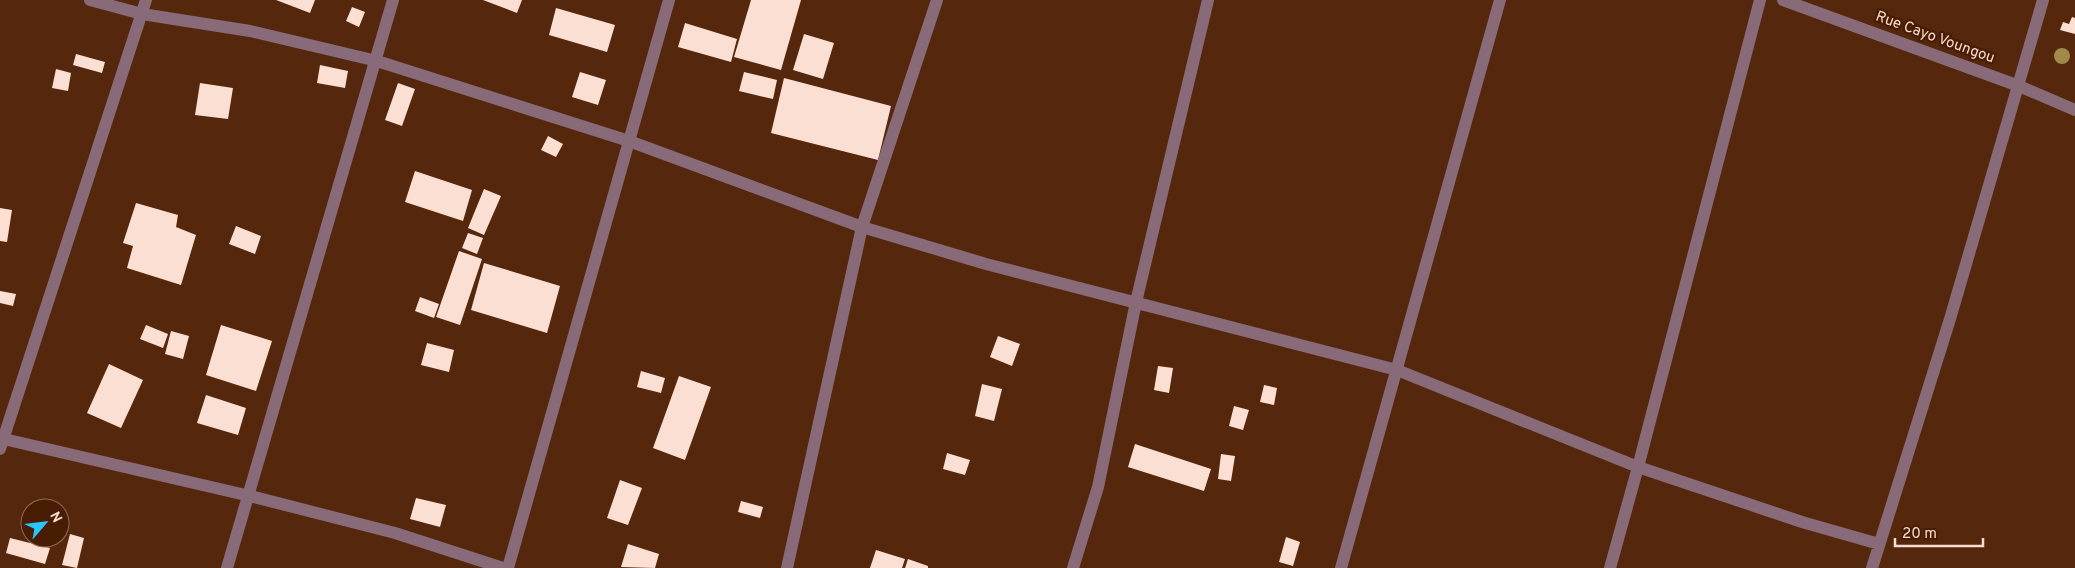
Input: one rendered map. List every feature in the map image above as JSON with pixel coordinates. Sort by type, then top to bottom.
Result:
[{"type":"street","points":[[90,0],[142,14],[250,31],[377,61],[628,141],[862,227],[986,264],[1397,370],[1638,467],[1802,522],[1880,544]]},
{"type":"street","points":[[146,0],[1,442],[250,496],[395,533],[503,568]]},
{"type":"street","points":[[227,568],[250,496],[377,61],[393,0]]},
{"type":"street","points":[[508,568],[669,0]]},
{"type":"street","points":[[787,568],[862,227],[937,0]]},
{"type":"street","points":[[1073,568],[1098,487],[1136,302],[1208,0]]},
{"type":"street","points":[[1341,568],[1500,0]]},
{"type":"street","points":[[1610,568],[1760,0]]},
{"type":"street","name":"Rue Cayo Voungou","points":[[1783,0],[2019,86],[2075,110]]},
{"type":"street","points":[[1872,568],[1950,319],[2043,0]]},
{"type":"building","points":[[276,0],[315,0],[310,13]]},
{"type":"building","points":[[483,0],[522,0],[517,13]]},
{"type":"building","points":[[751,0],[801,0],[781,70],[734,57]]},
{"type":"building","points":[[352,7],[365,12],[359,27],[346,21]]},
{"type":"building","points":[[556,8],[615,25],[607,52],[549,35]]},
{"type":"building","points":[[2072,17],[2075,18],[2075,34],[2060,30],[2063,22],[2069,24]]},
{"type":"building","points":[[685,23],[737,39],[731,62],[678,47]]},
{"type":"building","points":[[804,34],[834,43],[823,79],[793,70]]},
{"type":"building","points":[[76,54],[105,62],[102,73],[73,65]]},
{"type":"building","points":[[320,65],[348,71],[345,88],[317,83]]},
{"type":"building","points":[[56,69],[71,73],[68,91],[52,88]]},
{"type":"building","points":[[580,72],[606,80],[598,105],[572,97]]},
{"type":"building","points":[[744,72],[777,80],[773,99],[739,91]]},
{"type":"building","points":[[784,78],[891,106],[878,160],[771,133]]},
{"type":"building","points":[[200,83],[233,88],[228,119],[195,115]]},
{"type":"building","points":[[398,83],[415,89],[402,126],[385,120]]},
{"type":"building","points":[[548,136],[563,144],[556,157],[541,150]]},
{"type":"building","points":[[415,171],[472,190],[463,221],[405,202]]},
{"type":"building","points":[[484,189],[501,196],[484,235],[468,228]]},
{"type":"building","points":[[136,203],[178,215],[176,227],[196,235],[181,285],[127,268],[133,246],[123,243]]},
{"type":"building","points":[[0,208],[12,210],[7,242],[0,241]]},
{"type":"building","points":[[236,226],[261,236],[255,254],[229,244]]},
{"type":"building","points":[[468,233],[483,238],[477,254],[462,248]]},
{"type":"building","points":[[459,251],[482,259],[460,325],[436,317]]},
{"type":"building","points":[[484,263],[560,286],[547,333],[471,310]]},
{"type":"building","points":[[0,291],[16,294],[13,306],[0,303]]},
{"type":"building","points":[[420,297],[439,304],[434,318],[415,311]]},
{"type":"building","points":[[146,325],[168,334],[163,348],[140,339]]},
{"type":"building","points":[[221,325],[272,341],[256,391],[206,375]]},
{"type":"building","points":[[171,331],[189,336],[183,359],[165,354]]},
{"type":"building","points":[[998,336],[1020,344],[1012,366],[990,357]]},
{"type":"building","points":[[427,343],[454,350],[449,372],[421,365]]},
{"type":"building","points":[[109,364],[143,380],[121,428],[87,413]]},
{"type":"building","points":[[1158,366],[1173,368],[1169,393],[1154,390]]},
{"type":"building","points":[[641,371],[665,378],[661,393],[637,387]]},
{"type":"building","points":[[679,376],[711,387],[685,460],[653,448]]},
{"type":"building","points":[[982,384],[1002,389],[994,421],[975,416]]},
{"type":"building","points":[[1264,385],[1277,388],[1274,405],[1260,402]]},
{"type":"building","points":[[206,395],[246,408],[238,435],[197,423]]},
{"type":"building","points":[[1234,406],[1249,410],[1243,430],[1229,426]]},
{"type":"building","points":[[1135,444],[1211,469],[1204,491],[1128,467]]},
{"type":"building","points":[[947,453],[970,460],[965,475],[943,469]]},
{"type":"building","points":[[1221,454],[1235,456],[1231,481],[1218,479]]},
{"type":"building","points":[[620,480],[642,488],[628,525],[607,518]]},
{"type":"building","points":[[416,498],[446,505],[440,527],[410,519]]},
{"type":"building","points":[[741,501],[763,507],[760,518],[738,512]]},
{"type":"building","points":[[70,534],[84,538],[77,568],[62,565],[66,548],[70,548]]},
{"type":"building","points":[[1286,537],[1300,542],[1293,566],[1279,562]]},
{"type":"building","points":[[10,538],[20,540],[20,548],[50,548],[45,564],[6,553]]},
{"type":"building","points":[[628,544],[659,554],[655,568],[621,567]]},
{"type":"building","points":[[876,550],[905,559],[902,568],[870,568]]},
{"type":"building","points":[[908,559],[928,566],[928,568],[905,568]]}]
